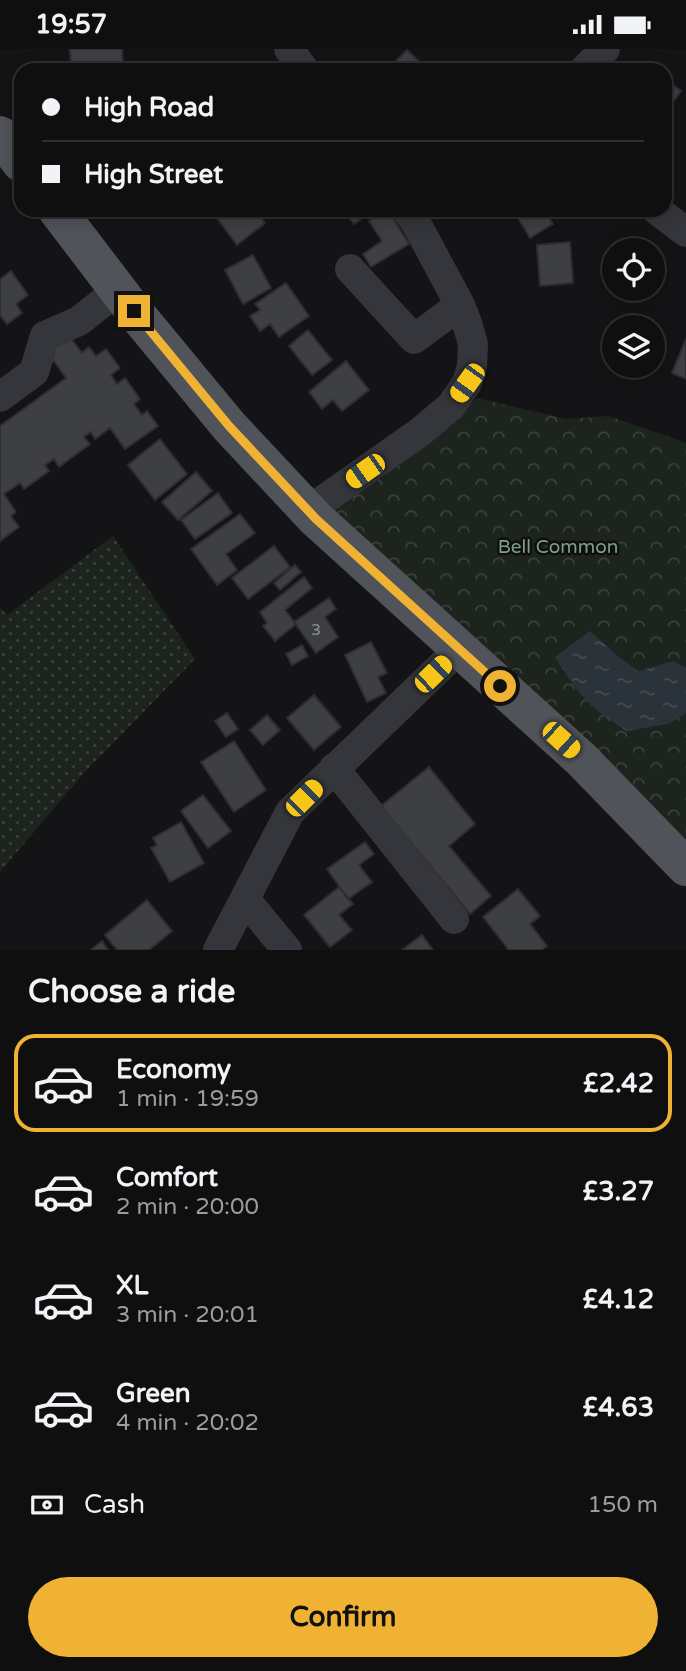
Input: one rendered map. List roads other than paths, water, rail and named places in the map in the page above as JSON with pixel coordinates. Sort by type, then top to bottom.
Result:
[{"type":"main road","points":[[0,135],[14,154]]},
{"type":"main road","points":[[62,217],[229,426],[309,511],[581,759],[686,867]]},
{"type":"street","points":[[591,63],[605,49]]},
{"type":"street","points":[[309,511],[420,432],[451,406],[467,383],[472,366],[473,344],[460,305],[419,217]]},
{"type":"street","points":[[666,217],[686,232]]},
{"type":"street","points":[[350,269],[414,339],[460,305]]},
{"type":"street","points":[[0,397],[34,372],[45,336],[79,321],[118,290]]},
{"type":"street","points":[[218,950],[289,813],[459,649]]},
{"type":"street","points":[[334,768],[454,919]]},
{"type":"street","points":[[245,899],[288,950]]},
{"type":"water","points":[[590,631],[639,671],[673,661],[686,668],[686,713],[668,724],[627,731],[603,715],[578,691],[555,657]]},
{"type":"park label","name":"Bell Common","points":[[558,546]]}]
